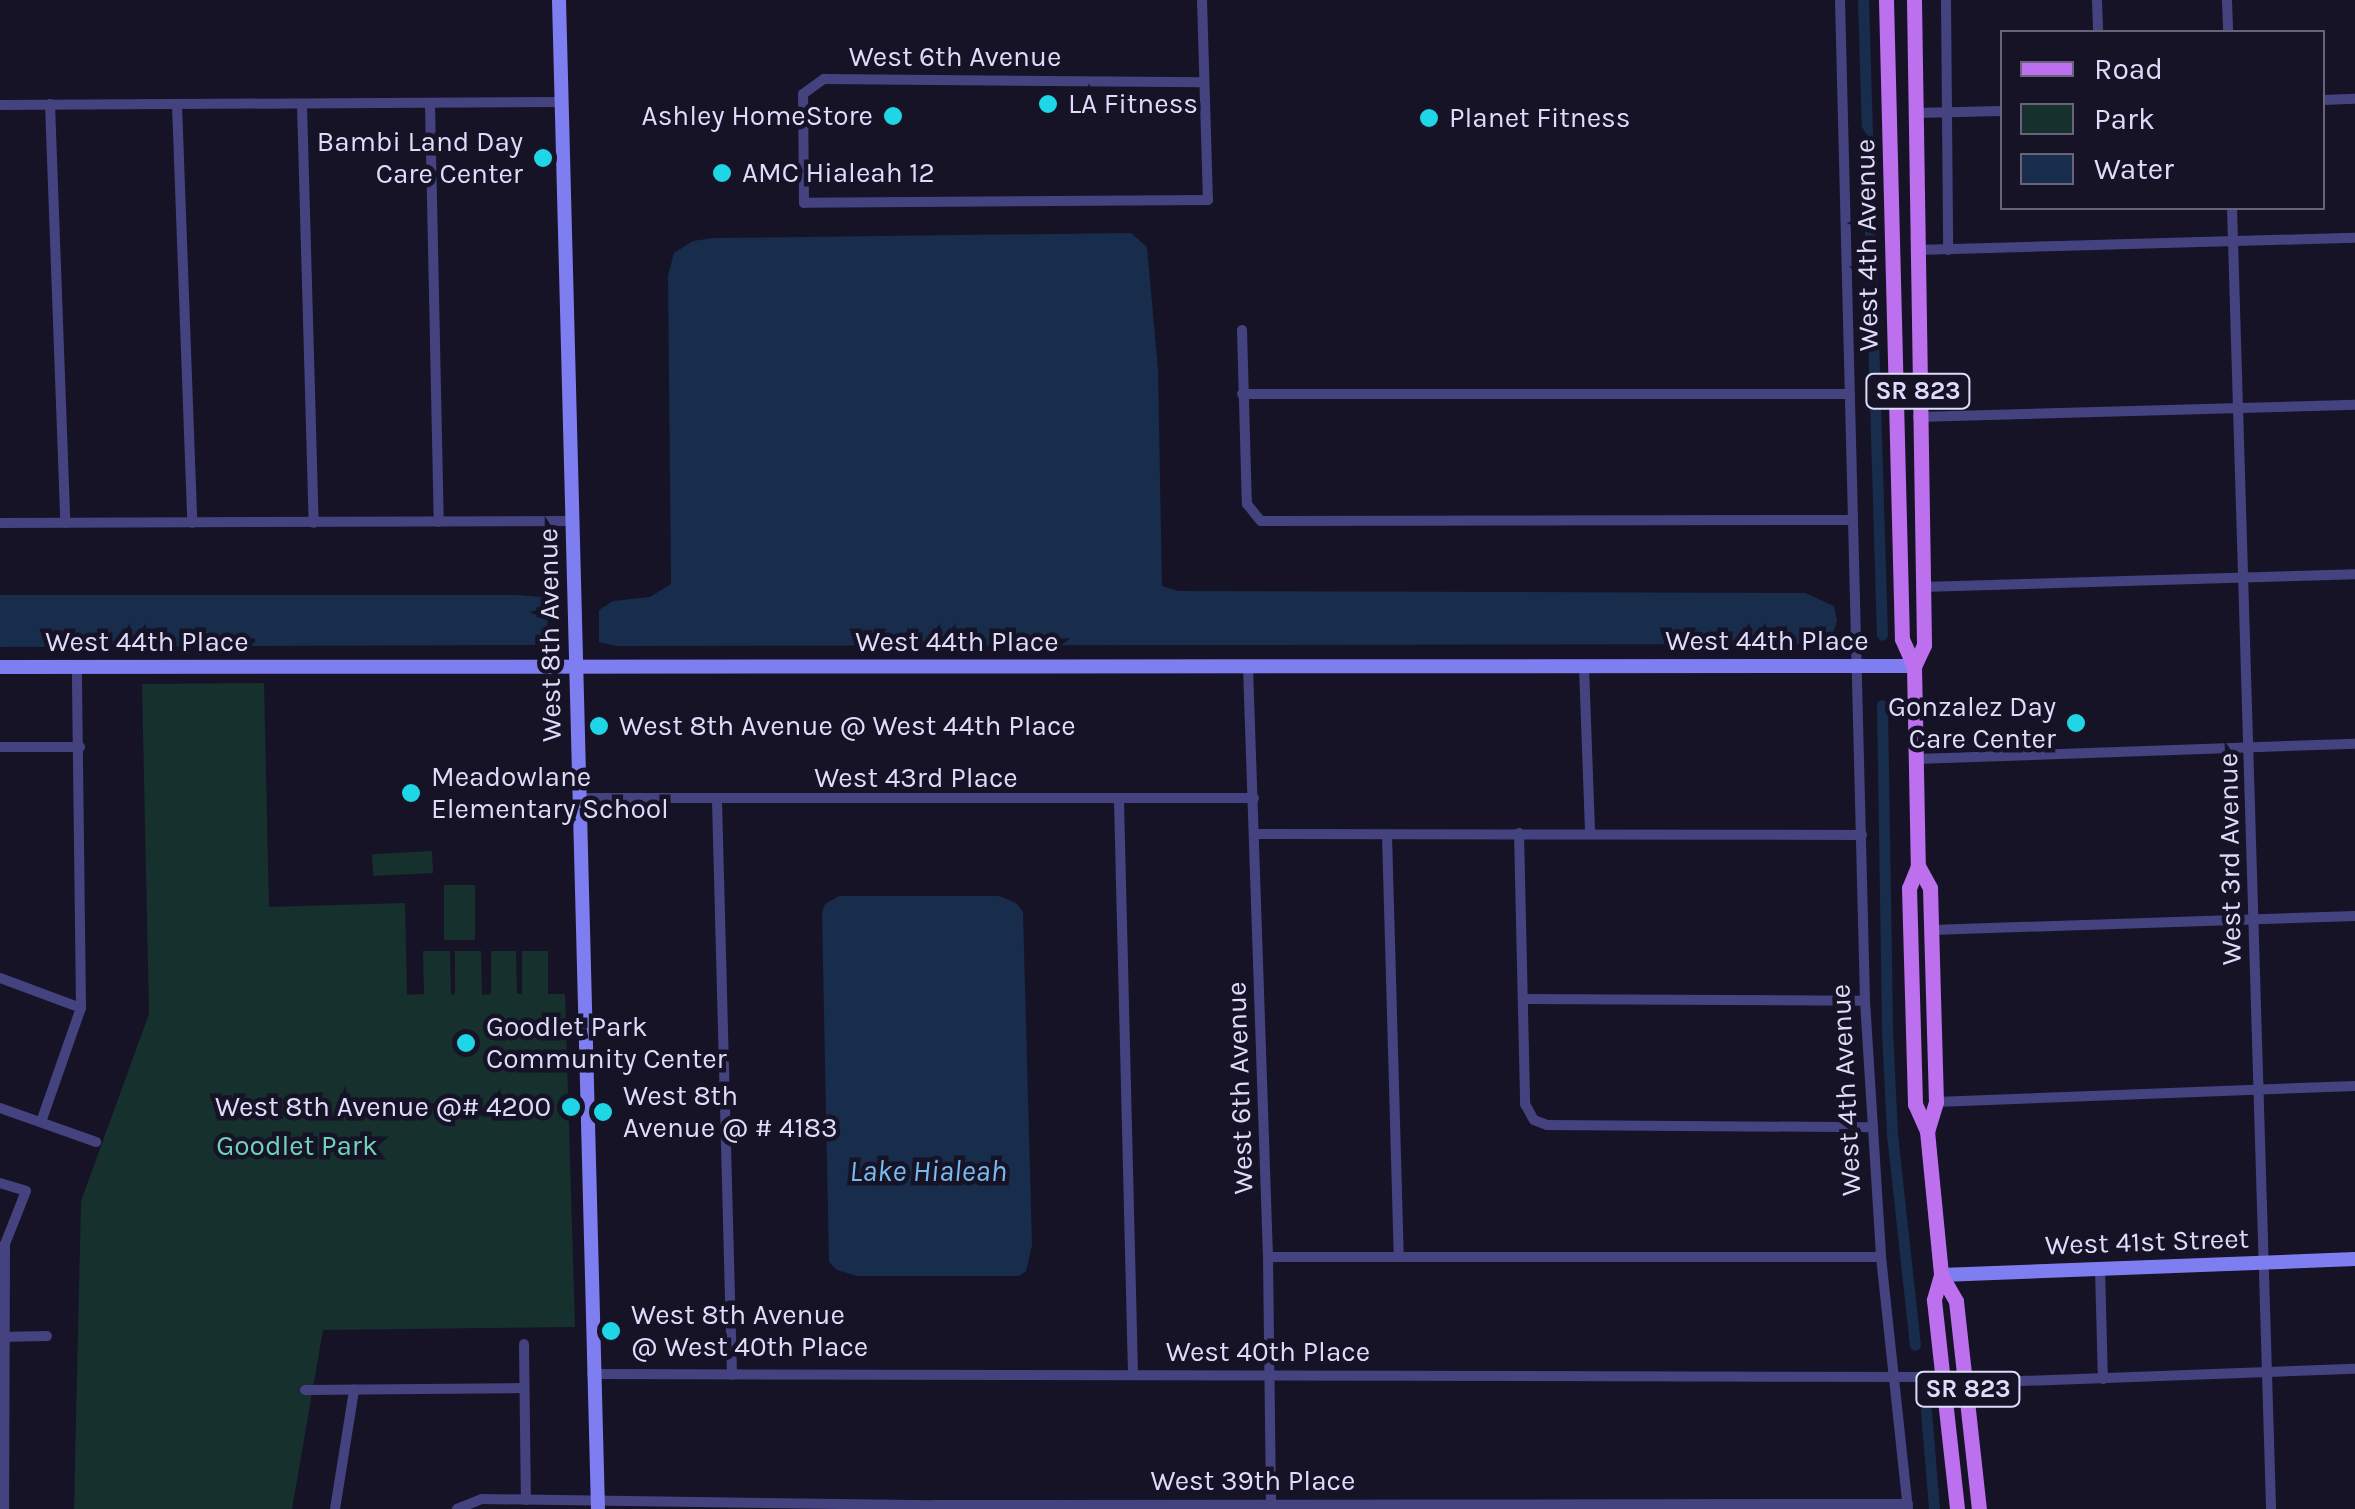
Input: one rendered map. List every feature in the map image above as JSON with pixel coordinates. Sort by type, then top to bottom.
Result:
[{"type":"main road","name":"West 4th Avenue","points":[[1886,0],[1902,645],[1914,666]]},
{"type":"main road","name":"West 4th Avenue","points":[[1914,0],[1914,250],[1924,644],[1914,666],[1918,866],[1909,888],[1913,1069],[1915,1104],[1927,1131],[1941,1274],[1934,1300],[1957,1509]]},
{"type":"main road","points":[[1891,222],[1898,237],[1914,250]]},
{"type":"main road","points":[[1896,390],[1902,406],[1918,416]]},
{"type":"main road","name":"West 4th Avenue","points":[[1918,866],[1930,888],[1936,1102],[1927,1131]]},
{"type":"main road","name":"West 4th Avenue","points":[[1941,1274],[1955,1296],[1968,1383],[1979,1509]]},
{"type":"street","name":"West 8th Avenue","points":[[559,0],[591,1374],[598,1505]]},
{"type":"street","name":"West 6th Avenue","points":[[1202,0],[1208,200],[804,204],[803,94],[824,79],[1203,82]]},
{"type":"street","name":"West 4th Avenue","points":[[1840,0],[1865,1001],[1881,1257],[1908,1506]]},
{"type":"street","points":[[1946,0],[1948,250]]},
{"type":"street","points":[[2098,0],[2098,30]]},
{"type":"street","points":[[2227,0],[2228,30]]},
{"type":"street","points":[[2325,100],[2355,99]]},
{"type":"street","points":[[0,104],[562,102]]},
{"type":"street","points":[[50,104],[65,523]]},
{"type":"street","points":[[430,104],[439,522]]},
{"type":"street","points":[[177,105],[192,522]]},
{"type":"street","points":[[302,105],[314,522]]},
{"type":"street","points":[[1916,113],[2000,111]]},
{"type":"street","name":"West 3rd Avenue","points":[[2232,210],[2271,1509]]},
{"type":"street","points":[[1914,250],[2355,238]]},
{"type":"street","points":[[1242,330],[1247,504],[1261,521],[1853,520]]},
{"type":"street","points":[[1242,394],[1850,394]]},
{"type":"street","points":[[1918,416],[2355,405]]},
{"type":"street","points":[[0,523],[573,521]]},
{"type":"street","points":[[1922,587],[2355,574]]},
{"type":"street","name":"West 6th Avenue","points":[[1248,666],[1268,1257],[1271,1506]]},
{"type":"street","points":[[1584,666],[1590,834]]},
{"type":"street","name":"West 44th Place","points":[[0,667],[1914,666]]},
{"type":"street","points":[[42,1122],[82,1008],[76,667]]},
{"type":"street","points":[[1916,759],[2355,744]]},
{"type":"street","points":[[0,746],[80,747]]},
{"type":"street","name":"West 43rd Place","points":[[578,798],[1254,798]]},
{"type":"street","points":[[717,801],[732,1375]]},
{"type":"street","points":[[1119,801],[1134,1374]]},
{"type":"street","points":[[1254,834],[1862,835]]},
{"type":"street","points":[[1387,834],[1399,1254]]},
{"type":"street","points":[[1519,834],[1525,1104],[1534,1120],[1548,1125],[1873,1127]]},
{"type":"street","points":[[1931,930],[2355,916]]},
{"type":"street","points":[[0,978],[82,1008]]},
{"type":"street","points":[[1523,999],[1865,1001]]},
{"type":"street","points":[[1936,1102],[2355,1086]]},
{"type":"street","points":[[0,1108],[96,1142]]},
{"type":"street","points":[[0,1183],[26,1191],[6,1244],[2,1337],[4,1509]]},
{"type":"street","points":[[1268,1257],[1881,1257]]},
{"type":"street","name":"West 41st Street","points":[[1941,1274],[2355,1260]]},
{"type":"street","points":[[2100,1268],[2103,1379]]},
{"type":"street","points":[[2,1337],[47,1336]]},
{"type":"street","points":[[524,1344],[526,1500]]},
{"type":"street","points":[[1968,1383],[2355,1370]]},
{"type":"street","name":"West 40th Place","points":[[591,1374],[1945,1377]]},
{"type":"street","points":[[305,1390],[524,1388]]},
{"type":"street","points":[[335,1509],[354,1390]]},
{"type":"street","name":"West 39th Place","points":[[457,1509],[482,1500],[598,1505],[933,1507],[1908,1506]]},
{"type":"green space","name":"Goodlet Park","points":[[264,683],[269,907],[405,903],[407,995],[424,994],[423,951],[450,951],[451,995],[455,994],[455,951],[481,951],[482,995],[491,994],[491,951],[516,951],[517,994],[522,994],[522,951],[548,951],[548,994],[565,994],[575,1327],[323,1330],[292,1509],[74,1509],[81,1201],[149,1014],[142,684]]},
{"type":"green space","points":[[432,851],[433,873],[373,876],[372,854]]},
{"type":"green space","points":[[444,885],[475,885],[475,940],[444,940]]},
{"type":"water","points":[[1131,233],[1147,247],[1158,370],[1162,586],[1178,591],[1805,593],[1834,606],[1837,621],[1832,637],[1818,644],[617,646],[599,642],[599,610],[613,601],[650,597],[671,584],[668,276],[674,253],[693,241],[713,238]]},
{"type":"water","points":[[0,595],[516,595],[542,597],[548,604],[547,636],[538,645],[0,647]]},
{"type":"water","name":"Lake Hialeah","points":[[839,896],[999,896],[1016,903],[1023,912],[1032,1245],[1026,1271],[1019,1276],[857,1276],[837,1270],[829,1262],[822,913],[825,904]]},
{"type":"waterway","points":[[1863,0],[1882,635]]},
{"type":"waterway","points":[[1882,705],[1892,1134],[1915,1345]]},
{"type":"waterway","points":[[1926,1411],[1934,1509]]},
{"type":"place","name":"LA Fitness","points":[[1048,104]]},
{"type":"place","name":"Ashley HomeStore","points":[[893,116]]},
{"type":"place","name":"Planet Fitness","points":[[1429,118]]},
{"type":"place","name":"Bambi Land Day Care Center","points":[[543,158]]},
{"type":"place","name":"AMC Hialeah 12","points":[[722,173]]},
{"type":"place","name":"Gonzalez Day Care Center","points":[[2076,723]]},
{"type":"place","name":"West 8th Avenue @ West 44th Place","points":[[599,726]]},
{"type":"place","name":"Meadowlane Elementary School","points":[[411,793]]},
{"type":"place","name":"Goodlet Park Community Center","points":[[466,1043]]},
{"type":"place","name":"West 8th Avenue @# 4200","points":[[571,1107]]},
{"type":"place","name":"West 8th Avenue @ # 4183","points":[[603,1112]]},
{"type":"place","name":"West 8th Avenue @ West 40th Place","points":[[611,1331]]}]
